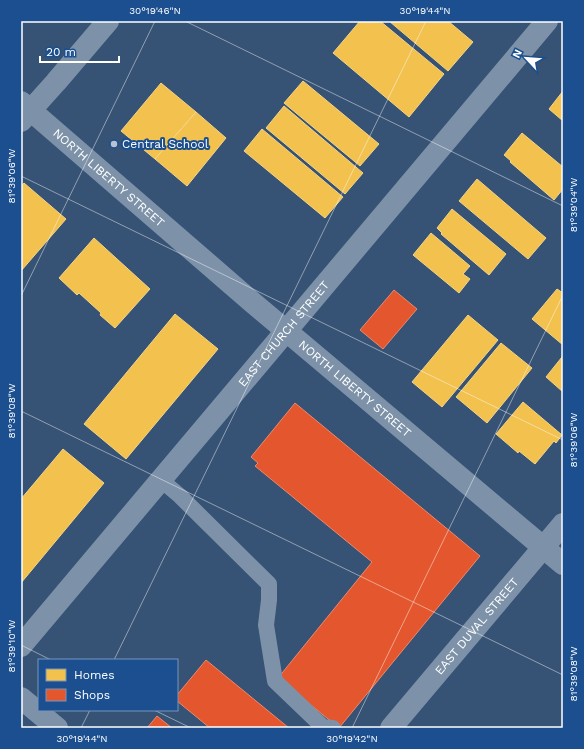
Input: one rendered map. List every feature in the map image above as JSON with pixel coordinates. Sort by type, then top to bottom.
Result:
[{"type":"street","points":[[24,111],[56,82],[108,21]]},
{"type":"street","name":"EAST CHURCH STREET","points":[[21,646],[547,21]]},
{"type":"street","name":"NORTH LIBERTY STREET","points":[[24,111],[563,564]]},
{"type":"street","name":"EAST DUVAL STREET","points":[[391,728],[563,524]]},
{"type":"street","points":[[21,698],[57,728]]},
{"type":"lane","points":[[161,480],[180,496],[269,584],[270,600],[266,625],[275,681],[323,727],[333,728]]},
{"type":"building: Homes","points":[[360,21],[380,21],[444,74],[409,117],[333,53]]},
{"type":"building: Homes","points":[[389,21],[448,21],[473,42],[448,71]]},
{"type":"building: Homes","points":[[303,81],[379,144],[360,166],[284,103]]},
{"type":"building: Homes","points":[[161,83],[196,112],[155,159],[121,131]]},
{"type":"building: Homes","points":[[563,91],[563,121],[549,109]]},
{"type":"building: Homes","points":[[284,106],[363,173],[345,194],[266,128]]},
{"type":"building: Homes","points":[[196,112],[226,138],[187,186],[155,159]]},
{"type":"building: Homes","points":[[262,129],[343,197],[325,218],[244,151]]},
{"type":"building: Homes","points":[[522,133],[563,167],[563,189],[554,200],[504,155]]},
{"type":"building: Homes","points":[[477,179],[546,238],[528,259],[459,201]]},
{"type":"building: Homes","points":[[24,183],[66,219],[21,271],[21,187]]},
{"type":"building: Homes","points":[[452,209],[506,254],[489,275],[441,234],[442,233],[437,228]]},
{"type":"building: Homes","points":[[431,233],[470,266],[463,274],[470,279],[459,293],[413,255]]},
{"type":"building: Homes","points":[[94,238],[150,289],[115,328],[79,293],[77,295],[59,278]]},
{"type":"building: Homes","points":[[557,289],[563,293],[563,345],[532,319]]},
{"type":"building: Homes","points":[[175,314],[218,349],[126,459],[84,424]]},
{"type":"building: Homes","points":[[468,315],[498,340],[442,407],[412,382]]},
{"type":"building: Homes","points":[[501,343],[532,368],[487,423],[456,397]]},
{"type":"building: Homes","points":[[562,357],[563,358],[563,392],[546,377]]},
{"type":"building: Homes","points":[[523,402],[562,435],[556,443],[554,441],[535,464],[519,451],[518,453],[496,434]]},
{"type":"building: Homes","points":[[63,449],[104,483],[21,583],[21,499]]},
{"type":"building: Shops","points":[[394,290],[417,309],[383,349],[360,330]]},
{"type":"building: Shops","points":[[295,403],[480,556],[339,728],[278,678],[372,562],[255,466],[258,463],[251,457]]},
{"type":"building: Shops","points":[[206,660],[289,728],[210,728],[178,702],[178,694]]},
{"type":"building: Shops","points":[[157,716],[172,728],[147,728]]},
{"type":"place","name":"Central School","points":[[114,144]]}]
